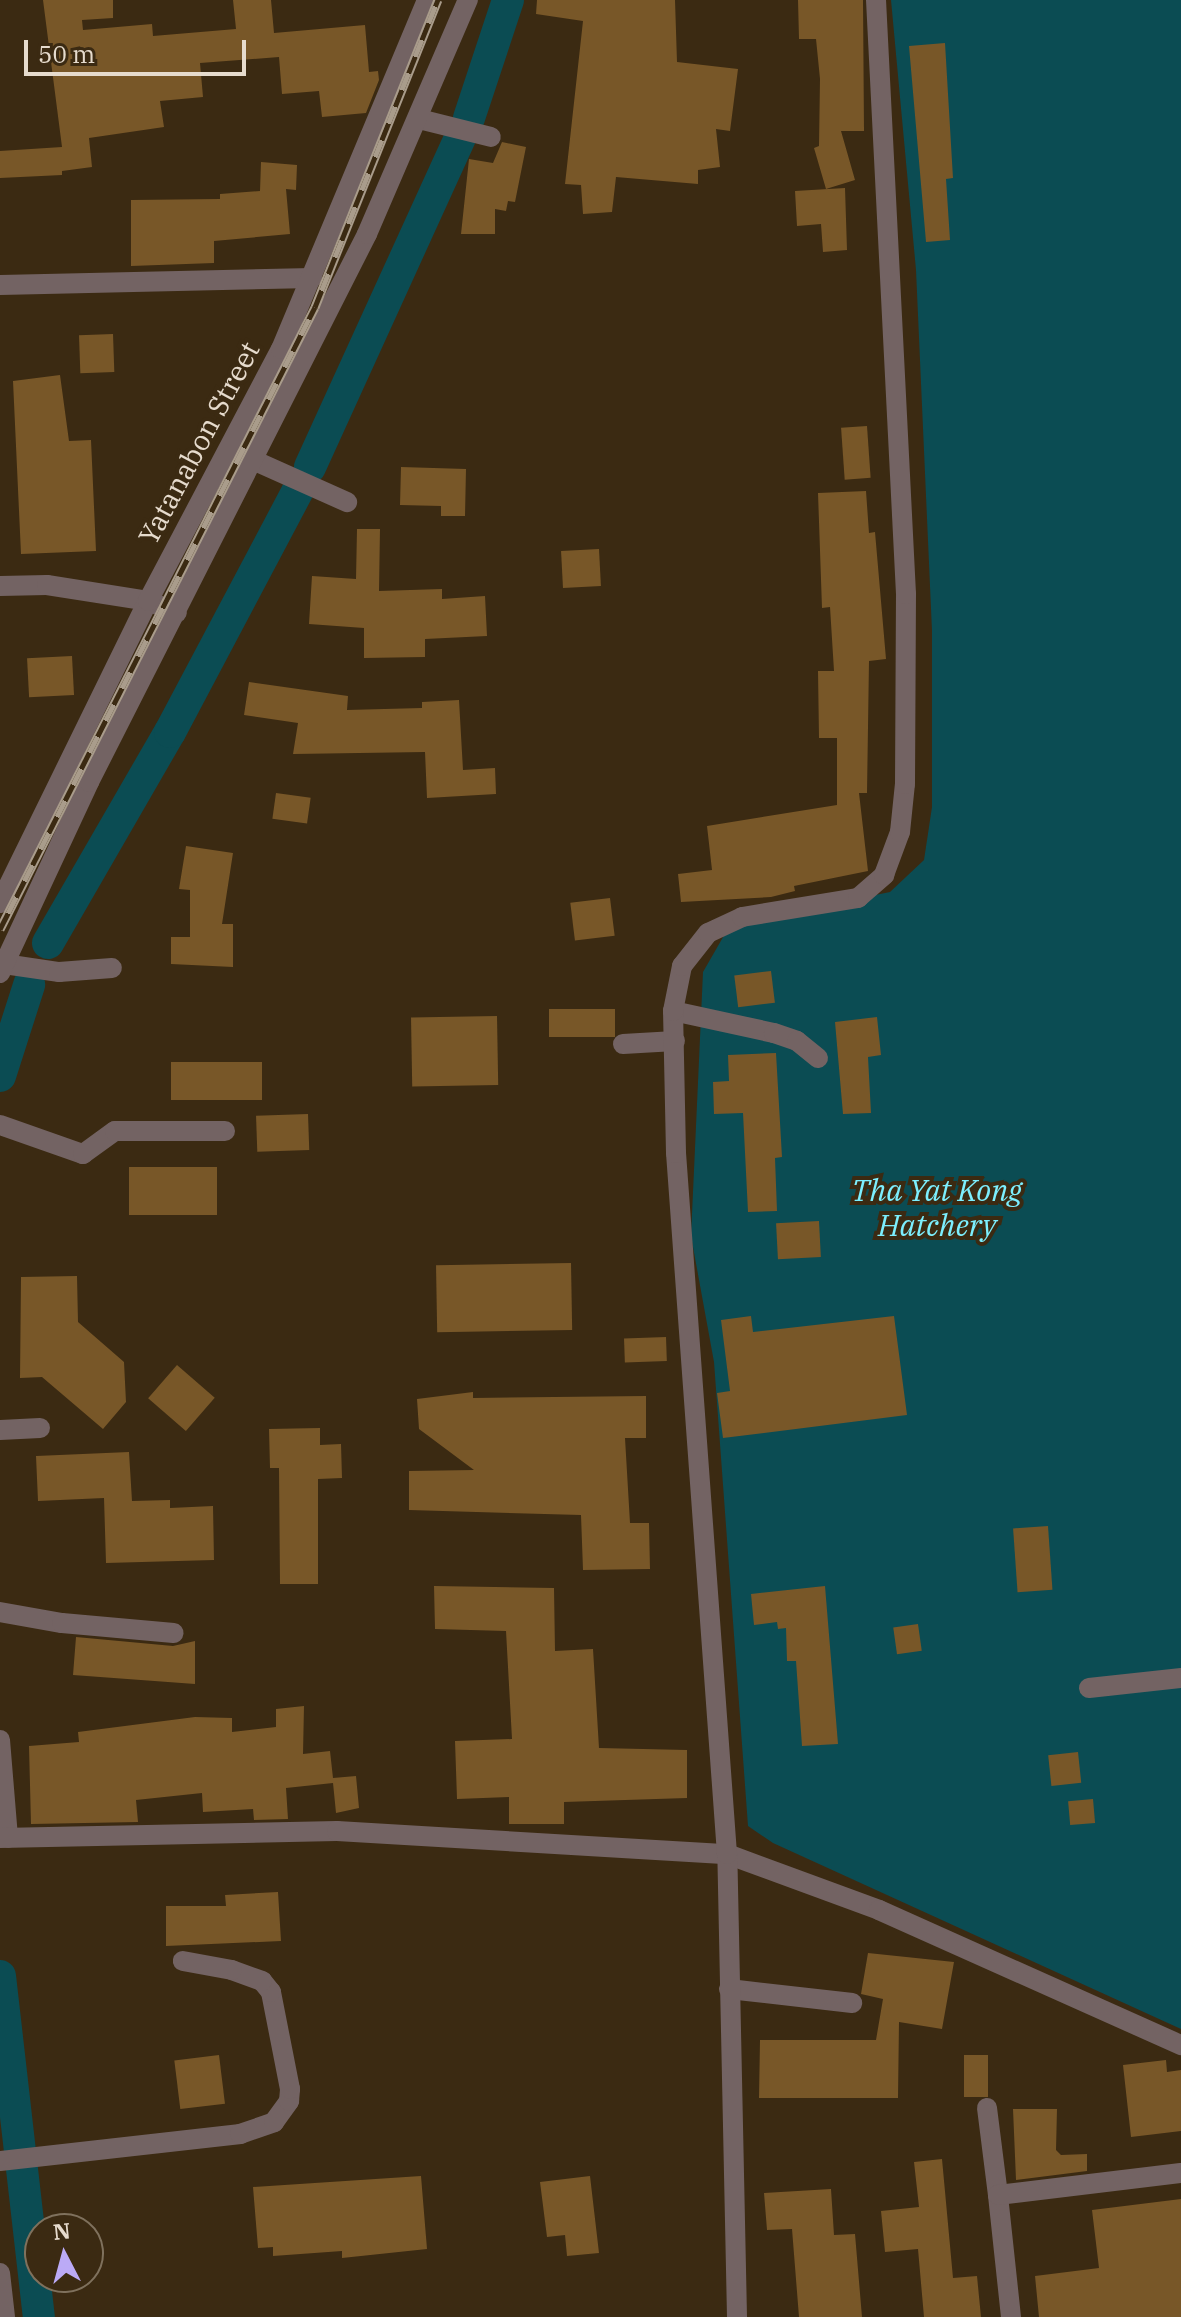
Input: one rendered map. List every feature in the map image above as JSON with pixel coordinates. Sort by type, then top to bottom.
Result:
[{"type":"street","name":"Yatanabon Street","points":[[0,903],[148,601],[228,451],[312,278],[427,0]]},
{"type":"street","points":[[112,968],[59,972],[2,969],[89,782],[254,460],[419,119],[468,0]]},
{"type":"street","points":[[737,2317],[727,1854],[677,1168],[673,1011],[682,966],[708,933],[742,917],[858,898],[884,875],[900,832],[905,784],[906,594],[876,0]]},
{"type":"street","points":[[419,119],[491,137]]},
{"type":"street","points":[[0,285],[312,278]]},
{"type":"street","points":[[228,451],[347,502]]},
{"type":"street","points":[[0,586],[47,585],[148,601],[177,613]]},
{"type":"street","points":[[65,769],[89,782]]},
{"type":"street","points":[[673,1011],[774,1033],[797,1041],[818,1058]]},
{"type":"street","points":[[623,1044],[675,1041]]},
{"type":"street","points":[[0,1125],[83,1154],[115,1131],[225,1131]]},
{"type":"street","points":[[0,1430],[40,1428]]},
{"type":"street","points":[[0,1612],[62,1623],[174,1633]]},
{"type":"street","points":[[1089,1688],[1181,1678]]},
{"type":"street","points":[[0,1740],[4,1838],[337,1831],[727,1854],[879,1910],[1181,2045]]},
{"type":"street","points":[[0,2161],[133,2150],[240,2134],[274,2122],[289,2101],[271,1992],[262,1981],[232,1970],[183,1961]]},
{"type":"street","points":[[729,1989],[852,2003]]},
{"type":"street","points":[[987,2108],[1011,2317]]},
{"type":"street","points":[[998,2195],[1181,2173]]},
{"type":"street","points":[[0,2273],[5,2317]]},
{"type":"water","name":"Tha Yat Kong Hatchery","points":[[891,0],[1181,0],[1181,2029],[773,1843],[748,1826],[714,1362],[691,1236],[703,972],[726,932],[744,922],[890,892],[924,860],[932,807],[932,631],[916,270]]},
{"type":"building","points":[[43,0],[113,0],[113,18],[82,20],[83,30],[152,24],[153,36],[236,29],[233,0],[271,0],[274,33],[365,25],[369,72],[378,71],[379,80],[366,113],[322,117],[319,91],[282,94],[279,57],[200,63],[203,97],[160,101],[164,127],[89,138],[92,167],[62,171],[62,175],[0,178],[0,151],[62,147]]},
{"type":"building","points":[[537,0],[675,0],[677,62],[738,69],[730,131],[716,129],[720,167],[698,170],[698,184],[616,177],[612,212],[583,214],[581,185],[565,184],[583,21],[536,14]]},
{"type":"building","points":[[798,0],[863,0],[864,131],[841,131],[855,180],[826,189],[814,148],[819,146],[820,79],[816,39],[799,39]]},
{"type":"building","points":[[945,43],[953,178],[946,179],[950,240],[926,242],[909,46]]},
{"type":"building","points":[[502,142],[526,147],[515,202],[508,201],[506,211],[495,209],[495,234],[461,234],[469,159],[493,163]]},
{"type":"building","points":[[261,162],[297,165],[296,190],[286,189],[290,234],[214,241],[214,263],[131,266],[131,200],[220,199],[220,194],[260,191]]},
{"type":"building","points":[[845,188],[847,250],[823,252],[821,224],[797,226],[795,191]]},
{"type":"building","points":[[113,334],[114,372],[80,373],[79,335]]},
{"type":"building","points":[[60,375],[69,441],[91,440],[96,551],[21,554],[13,381]]},
{"type":"building","points":[[867,426],[871,478],[845,480],[841,428]]},
{"type":"building","points":[[401,467],[466,469],[465,516],[441,516],[441,506],[400,505]]},
{"type":"building","points":[[866,491],[869,533],[875,532],[886,659],[869,661],[867,793],[859,793],[868,871],[794,886],[795,891],[771,897],[681,902],[678,874],[712,870],[707,826],[837,805],[837,738],[819,738],[818,671],[834,671],[830,607],[822,608],[818,493]]},
{"type":"building","points":[[357,529],[380,529],[379,591],[442,589],[442,599],[485,596],[487,636],[425,639],[425,657],[364,658],[364,628],[309,624],[312,576],[356,579]]},
{"type":"building","points":[[599,549],[601,586],[563,588],[561,551]]},
{"type":"building","points":[[72,656],[74,695],[29,697],[27,658]]},
{"type":"building","points":[[249,682],[348,696],[347,710],[422,708],[422,702],[459,700],[463,770],[495,768],[496,794],[427,798],[425,752],[293,754],[298,723],[244,715]]},
{"type":"building","points":[[276,793],[311,798],[307,824],[272,819]]},
{"type":"building","points":[[186,846],[233,853],[222,924],[233,924],[233,967],[171,964],[171,937],[190,937],[190,890],[179,889]]},
{"type":"building","points":[[610,898],[615,936],[575,941],[570,903]]},
{"type":"building","points":[[771,971],[775,1003],[738,1007],[734,976]]},
{"type":"building","points":[[549,1009],[615,1009],[615,1037],[549,1037]]},
{"type":"building","points":[[497,1016],[498,1085],[412,1086],[411,1018]]},
{"type":"building","points":[[877,1017],[881,1055],[868,1057],[871,1113],[843,1114],[835,1022]]},
{"type":"building","points":[[776,1053],[782,1157],[775,1158],[777,1211],[748,1212],[743,1113],[714,1114],[713,1082],[729,1081],[728,1055]]},
{"type":"building","points":[[171,1062],[262,1062],[262,1100],[171,1100]]},
{"type":"building","points":[[308,1114],[309,1150],[257,1152],[256,1116]]},
{"type":"building","points":[[129,1167],[217,1167],[217,1215],[129,1215]]},
{"type":"building","points":[[819,1221],[821,1257],[778,1259],[776,1223]]},
{"type":"building","points":[[571,1263],[572,1330],[437,1332],[436,1265]]},
{"type":"building","points":[[77,1276],[78,1322],[124,1362],[126,1402],[103,1429],[42,1377],[20,1378],[21,1277]]},
{"type":"building","points":[[751,1316],[753,1332],[894,1316],[907,1415],[723,1438],[717,1393],[730,1391],[721,1320]]},
{"type":"building","points":[[666,1337],[667,1361],[625,1362],[624,1338]]},
{"type":"building","points":[[177,1365],[215,1398],[186,1431],[148,1398]]},
{"type":"building","points":[[473,1392],[473,1398],[646,1396],[646,1438],[625,1438],[630,1523],[649,1523],[650,1569],[583,1570],[581,1515],[409,1510],[409,1471],[474,1470],[419,1429],[417,1399]]},
{"type":"building","points":[[320,1428],[320,1445],[341,1444],[342,1478],[318,1479],[318,1584],[280,1584],[279,1468],[270,1468],[269,1429]]},
{"type":"building","points":[[129,1452],[132,1501],[170,1500],[170,1508],[213,1506],[214,1560],[106,1563],[104,1498],[38,1501],[36,1456]]},
{"type":"building","points":[[1048,1526],[1052,1590],[1018,1592],[1013,1528]]},
{"type":"building","points":[[434,1586],[554,1588],[555,1651],[593,1649],[599,1748],[687,1750],[687,1798],[564,1802],[564,1824],[509,1824],[509,1797],[457,1799],[455,1741],[512,1739],[506,1631],[435,1629]]},
{"type":"building","points":[[825,1586],[838,1744],[802,1746],[796,1661],[787,1661],[786,1628],[778,1629],[777,1622],[754,1625],[751,1594]]},
{"type":"building","points":[[918,1624],[922,1651],[897,1654],[893,1627]]},
{"type":"building","points":[[76,1637],[173,1646],[195,1641],[195,1684],[73,1675]]},
{"type":"building","points":[[304,1706],[303,1754],[330,1751],[333,1778],[356,1776],[359,1808],[336,1813],[333,1783],[286,1788],[288,1819],[254,1820],[253,1809],[203,1812],[202,1793],[136,1800],[138,1822],[31,1824],[29,1746],[79,1742],[78,1732],[195,1717],[232,1718],[232,1732],[276,1727],[276,1709]]},
{"type":"building","points":[[1078,1752],[1081,1783],[1051,1786],[1048,1755]]},
{"type":"building","points":[[1093,1799],[1095,1823],[1070,1825],[1068,1801]]},
{"type":"building","points":[[278,1892],[281,1941],[166,1946],[166,1906],[226,1906],[225,1895]]},
{"type":"building","points":[[868,1953],[954,1962],[942,2029],[899,2022],[898,2098],[759,2098],[760,2040],[876,2040],[883,1999],[861,1994]]},
{"type":"building","points":[[219,2055],[225,2104],[180,2109],[174,2060]]},
{"type":"building","points":[[964,2055],[988,2055],[988,2097],[964,2097]]},
{"type":"building","points":[[1166,2060],[1167,2072],[1181,2070],[1181,2131],[1131,2137],[1123,2065]]},
{"type":"building","points":[[1013,2109],[1057,2109],[1056,2150],[1061,2155],[1087,2154],[1087,2171],[1016,2180]]},
{"type":"building","points":[[942,2159],[953,2278],[977,2276],[981,2317],[924,2317],[918,2249],[885,2252],[881,2211],[919,2207],[914,2162]]},
{"type":"building","points":[[421,2176],[427,2249],[342,2258],[342,2251],[273,2256],[273,2247],[258,2248],[253,2187]]},
{"type":"building","points":[[590,2176],[599,2253],[567,2256],[565,2235],[547,2237],[540,2182]]},
{"type":"building","points":[[831,2189],[834,2235],[855,2234],[862,2317],[799,2317],[792,2229],[767,2230],[764,2193]]},
{"type":"building","points":[[1181,2199],[1181,2317],[1039,2317],[1035,2276],[1099,2268],[1092,2210]]},
{"type":"waterway","points":[[469,118],[508,0]]},
{"type":"waterway","points":[[310,467],[460,138]]},
{"type":"waterway","points":[[48,943],[170,732],[298,490]]},
{"type":"waterway","points":[[0,1076],[29,985]]},
{"type":"waterway","points":[[0,1976],[39,2317]]},
{"type":"railway","points":[[0,929],[315,307],[438,0]]}]
